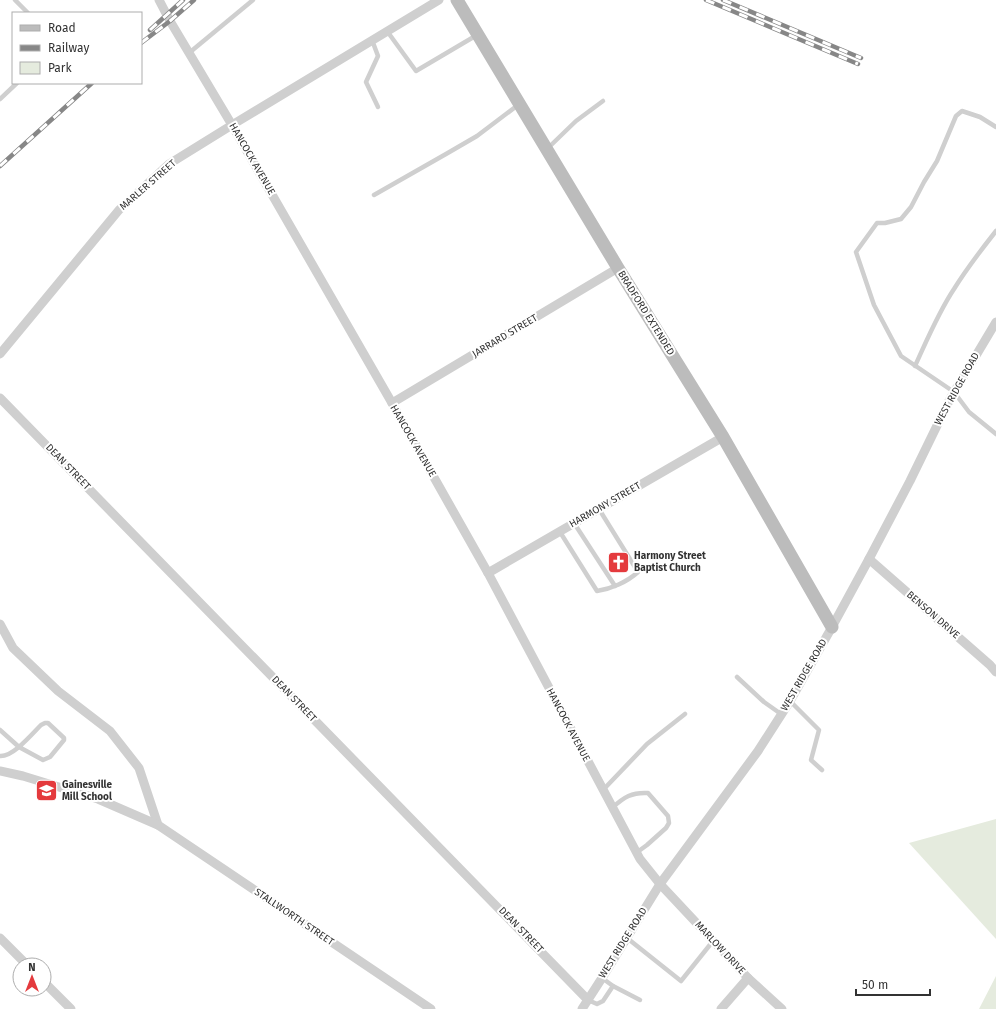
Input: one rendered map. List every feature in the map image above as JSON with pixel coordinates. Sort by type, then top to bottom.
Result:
[{"type":"street","name":"HANCOCK AVENUE","points":[[159,0],[392,403],[488,573],[636,853],[660,884]]},
{"type":"street","name":"MARLER STREET","points":[[0,354],[119,210],[169,164],[439,0]]},
{"type":"street","name":"BRADFORD EXTENDED","points":[[457,0],[618,268],[723,438],[832,627]]},
{"type":"street","name":"JARRARD STREET","points":[[392,403],[618,268]]},
{"type":"street","name":"WEST RIDGE ROAD","points":[[582,1009],[660,884],[758,751],[790,701],[869,559],[954,392],[996,322]]},
{"type":"street","name":"DEAN STREET","points":[[0,398],[588,1000]]},
{"type":"street","name":"HARMONY STREET","points":[[488,573],[723,438]]},
{"type":"street","name":"BENSON DRIVE","points":[[869,559],[990,665],[996,672]]},
{"type":"street","points":[[0,624],[13,648],[58,691],[110,732],[139,768],[158,825]]},
{"type":"street","name":"STALLWORTH STREET","points":[[0,771],[23,776],[98,799],[158,825],[431,1009]]},
{"type":"street","name":"MARLOW DRIVE","points":[[660,884],[748,978],[782,1009]]},
{"type":"street","points":[[0,938],[19,957]]},
{"type":"street","points":[[721,1009],[748,978]]},
{"type":"street","points":[[52,990],[71,1009]]},
{"type":"lane","points":[[15,0],[27,12]]},
{"type":"lane","points":[[189,53],[253,0]]},
{"type":"lane","points":[[387,31],[416,71],[478,34]]},
{"type":"lane","points":[[372,40],[378,56],[366,82],[378,107]]},
{"type":"lane","points":[[0,99],[16,84]]},
{"type":"lane","points":[[547,149],[576,121],[603,101]]},
{"type":"lane","points":[[374,195],[477,136],[520,104]]},
{"type":"lane","points":[[996,127],[980,117],[962,111],[956,116],[937,162],[924,182],[911,207],[902,219],[885,223],[877,223],[856,252],[874,305],[901,356],[954,392],[969,412],[996,434]]},
{"type":"lane","points":[[914,366],[953,290],[975,257],[996,231]]},
{"type":"lane","points":[[560,532],[597,592],[607,590],[632,577],[638,572],[599,509]]},
{"type":"lane","points":[[574,523],[615,586]]},
{"type":"lane","points":[[737,677],[764,702],[781,714]]},
{"type":"lane","points":[[790,701],[820,730],[811,760],[822,770]]},
{"type":"lane","points":[[603,790],[647,744],[685,714]]},
{"type":"lane","points":[[0,730],[19,747],[43,760],[50,757],[64,740],[64,738],[48,723],[45,723],[41,725],[19,747],[3,757],[0,756]]},
{"type":"lane","points":[[612,808],[621,800],[636,793],[648,793],[668,816],[669,823],[666,828],[636,853]]},
{"type":"lane","points":[[627,938],[681,982],[713,941]]},
{"type":"lane","points":[[602,978],[613,986],[640,1000]]},
{"type":"lane","points":[[588,1000],[597,1004],[603,1001],[613,986]]},
{"type":"green space","points":[[996,819],[996,939],[909,843]]},
{"type":"green space","points":[[996,976],[996,1009],[979,1009]]},
{"type":"railway","points":[[150,30],[183,0]]},
{"type":"railway","points":[[142,42],[194,0]]},
{"type":"railway","points":[[706,0],[858,64]]},
{"type":"railway","points":[[723,0],[861,58]]},
{"type":"railway","points":[[0,166],[91,84]]},
{"type":"place","name":"Harmony Street Baptist Church","points":[[619,562]]},
{"type":"place","name":"Gainesville Mill School","points":[[47,791]]}]
